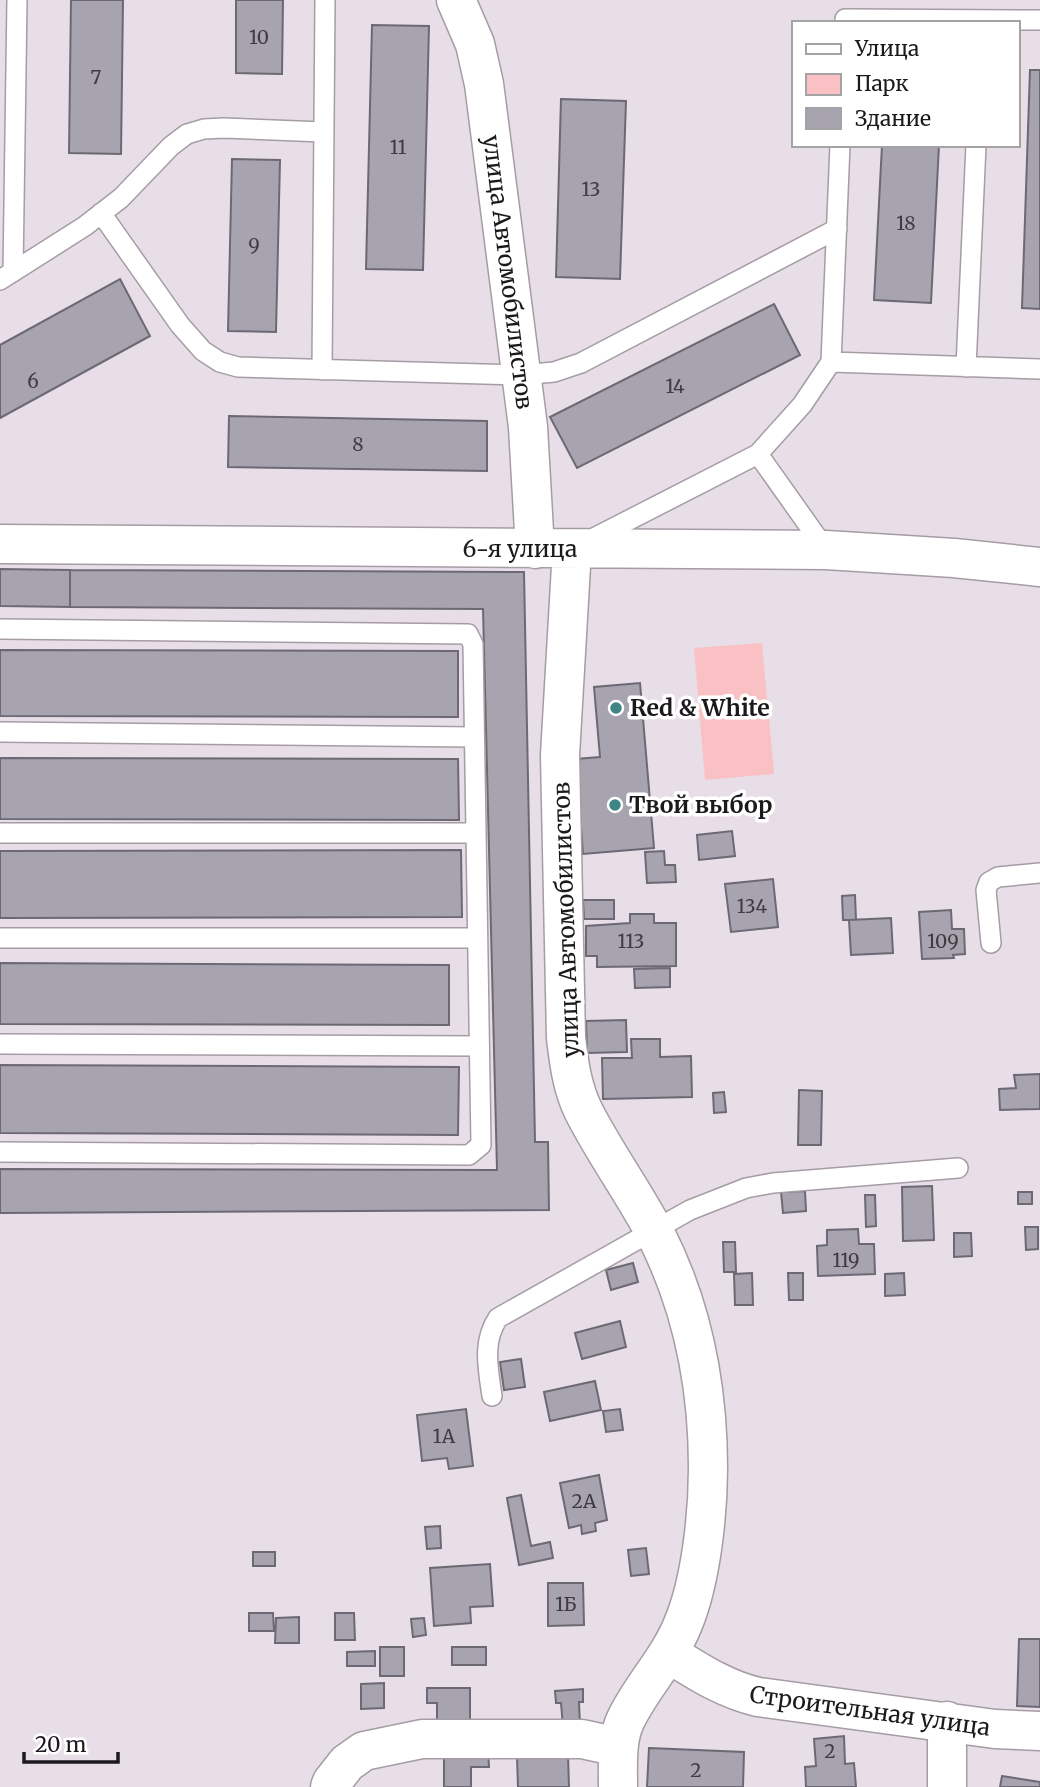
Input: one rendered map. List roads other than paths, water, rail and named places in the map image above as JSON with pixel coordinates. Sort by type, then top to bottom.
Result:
[{"type":"street","name":"улица Автомобилистов","points":[[456,0],[475,44],[484,84],[528,427],[535,549]]},
{"type":"street","name":"6-я улица","points":[[0,544],[826,550],[954,558],[1040,567]]},
{"type":"street","name":"улица Автомобилистов","points":[[572,550],[560,755],[566,1038],[572,1077],[583,1108],[654,1231],[685,1303],[695,1342],[706,1417],[708,1469],[704,1537],[684,1624],[625,1720],[618,1747],[618,1787]]},
{"type":"street","name":"Строительная улица","points":[[668,1653],[725,1687],[758,1697],[995,1729],[1040,1731]]},
{"type":"street","points":[[947,1721],[947,1787]]},
{"type":"street","points":[[330,1787],[347,1763],[364,1751],[422,1739],[583,1739],[618,1747]]},
{"type":"lane","points":[[7,276],[17,0]]},
{"type":"lane","points":[[322,370],[326,0]]},
{"type":"lane","points":[[845,14],[982,21],[1040,20]]},
{"type":"lane","points":[[7,276],[121,198],[187,134],[204,129],[224,128],[323,132]]},
{"type":"lane","points":[[572,550],[758,454],[802,405],[831,362],[840,147]]},
{"type":"lane","points":[[966,367],[976,147]]},
{"type":"lane","points":[[101,213],[180,326],[220,362],[238,367],[521,375],[554,372],[581,363],[837,229]]},
{"type":"lane","points":[[831,362],[1040,369]]},
{"type":"lane","points":[[758,454],[826,550]]},
{"type":"lane","points":[[0,629],[468,634],[473,644],[481,1145],[469,1155],[0,1152]]},
{"type":"lane","points":[[0,732],[474,737]]},
{"type":"lane","points":[[0,833],[476,833]]},
{"type":"lane","points":[[991,943],[986,890],[989,882],[998,877],[1040,873]]},
{"type":"lane","points":[[0,938],[477,938]]},
{"type":"lane","points":[[0,1044],[479,1046]]},
{"type":"lane","points":[[492,1396],[488,1339],[498,1318],[690,1210],[746,1188],[773,1183],[958,1168]]},
{"type":"place","name":"Red & White","points":[[616,708]]},
{"type":"place","name":"Твой выбор","points":[[615,805]]}]
